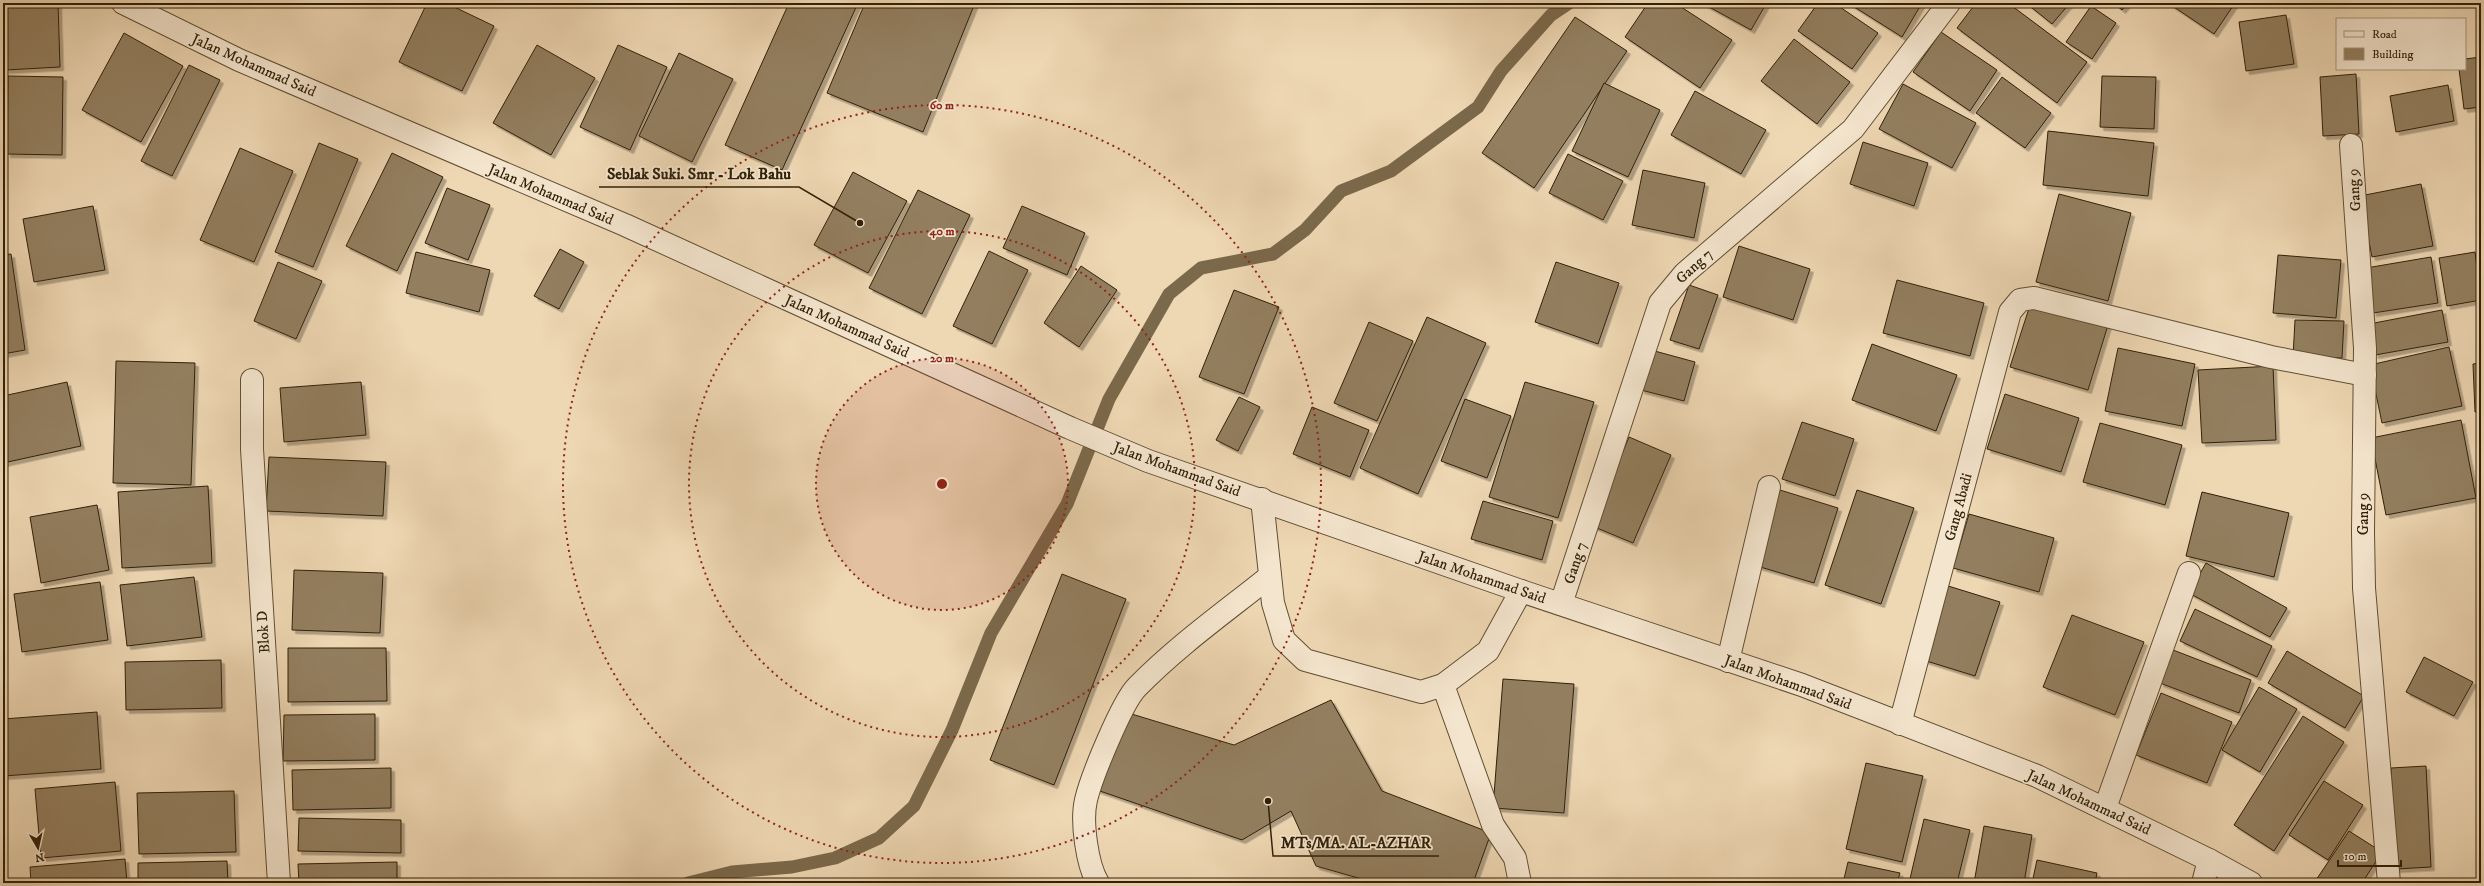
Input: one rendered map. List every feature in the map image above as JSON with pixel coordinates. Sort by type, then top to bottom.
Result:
[{"type":"street","name":"Jalan Mohammad Said","points":[[123,3],[239,60],[625,226],[1070,428],[1148,461],[1262,499],[1522,591],[1802,685],[2037,776],[2105,808],[2209,860],[2251,883]]},
{"type":"street","name":"Gang 7","points":[[1561,604],[1660,303],[1685,273],[1853,129],[1949,3]]},
{"type":"street","name":"Gang 9","points":[[2351,145],[2366,348],[2363,532],[2364,588],[2389,883]]},
{"type":"street","name":"Gang Abadi","points":[[1900,724],[2010,312],[2015,305],[2026,299],[2034,298],[2272,357],[2365,374]]},
{"type":"street","name":"Blok D","points":[[252,380],[252,449],[279,883]]},
{"type":"street","points":[[1728,661],[1769,487]]},
{"type":"street","points":[[1262,499],[1273,603],[1284,640],[1305,660],[1421,692],[1443,685],[1488,651],[1522,591]]},
{"type":"street","points":[[2105,808],[2189,573]]},
{"type":"street","points":[[1098,883],[1086,843],[1085,801],[1114,727],[1135,688],[1172,654],[1270,576]]},
{"type":"street","points":[[1443,685],[1493,825],[1515,858],[1520,883]]},
{"type":"street","points":[[2203,883],[2209,860]]},
{"type":"building","points":[[3,3],[58,3],[60,67],[6,70]]},
{"type":"building","points":[[427,3],[446,3],[494,26],[462,91],[399,62]]},
{"type":"building","points":[[789,3],[858,3],[782,170],[725,145]]},
{"type":"building","points":[[865,3],[975,3],[923,132],[827,93]]},
{"type":"building","points":[[1648,3],[1675,3],[1732,40],[1700,88],[1625,37]]},
{"type":"building","points":[[1702,3],[1764,3],[1766,4],[1751,30]]},
{"type":"building","points":[[1818,3],[1834,3],[1878,33],[1852,69],[1798,31]]},
{"type":"building","points":[[1848,3],[1922,3],[1902,37]]},
{"type":"building","points":[[1976,3],[2008,3],[2087,62],[2057,103],[1957,28]]},
{"type":"building","points":[[2026,3],[2070,3],[2052,24]]},
{"type":"building","points":[[2114,3],[2128,3],[2122,10]]},
{"type":"building","points":[[2168,3],[2235,3],[2214,34]]},
{"type":"building","points":[[2091,6],[2116,23],[2092,59],[2066,42]]},
{"type":"building","points":[[2286,15],[2294,64],[2246,71],[2239,22]]},
{"type":"building","points":[[1575,17],[1627,51],[1534,188],[1482,153]]},
{"type":"building","points":[[1941,32],[1997,70],[1970,111],[1913,72]]},
{"type":"building","points":[[124,33],[183,66],[141,142],[82,110]]},
{"type":"building","points":[[1794,39],[1850,82],[1817,124],[1761,81]]},
{"type":"building","points":[[537,45],[595,78],[551,155],[493,123]]},
{"type":"building","points":[[618,45],[667,67],[630,150],[580,127]]},
{"type":"building","points":[[679,53],[733,79],[692,162],[639,136]]},
{"type":"building","points":[[2481,57],[2481,107],[2464,109],[2459,70],[2466,70],[2466,59]]},
{"type":"building","points":[[189,65],[220,80],[172,176],[141,161]]},
{"type":"building","points":[[2356,74],[2359,134],[2323,136],[2320,77]]},
{"type":"building","points":[[8,76],[63,77],[62,155],[7,154]]},
{"type":"building","points":[[2102,76],[2156,77],[2154,129],[2100,127]]},
{"type":"building","points":[[2002,77],[2051,113],[2025,148],[1976,113]]},
{"type":"building","points":[[1604,83],[1660,110],[1628,177],[1572,151]]},
{"type":"building","points":[[1903,84],[1976,123],[1952,168],[1879,129]]},
{"type":"building","points":[[2448,85],[2454,121],[2396,132],[2390,96]]},
{"type":"building","points":[[1695,91],[1766,130],[1741,174],[1671,135]]},
{"type":"building","points":[[2048,131],[2154,143],[2148,196],[2043,185]]},
{"type":"building","points":[[1863,142],[1928,163],[1914,206],[1850,184]]},
{"type":"building","points":[[319,143],[358,159],[313,267],[275,252]]},
{"type":"building","points":[[240,148],[293,171],[254,262],[200,240]]},
{"type":"building","points":[[392,153],[443,177],[397,271],[346,246]]},
{"type":"building","points":[[1568,154],[1623,181],[1603,220],[1549,193]]},
{"type":"building","points":[[1643,170],[1705,183],[1694,238],[1632,225]]},
{"type":"building","points":[[853,172],[907,201],[868,273],[814,245]]},
{"type":"building","points":[[2421,184],[2433,246],[2372,257],[2360,196]]},
{"type":"building","points":[[447,188],[490,205],[468,260],[425,243]]},
{"type":"building","points":[[918,190],[970,215],[922,314],[869,288]]},
{"type":"building","points":[[2059,194],[2131,213],[2108,301],[2036,282]]},
{"type":"building","points":[[93,206],[105,270],[34,282],[23,219]]},
{"type":"building","points":[[1022,206],[1085,233],[1067,275],[1003,248]]},
{"type":"building","points":[[1739,246],[1810,269],[1793,320],[1723,297]]},
{"type":"building","points":[[560,249],[584,262],[559,309],[534,296]]},
{"type":"building","points":[[989,251],[1028,270],[992,344],[953,326]]},
{"type":"building","points":[[416,252],[490,270],[479,312],[406,293]]},
{"type":"building","points":[[2475,252],[2481,300],[2447,306],[2439,258]]},
{"type":"building","points":[[11,254],[25,350],[3,354],[3,255]]},
{"type":"building","points":[[2278,255],[2341,260],[2336,318],[2273,313]]},
{"type":"building","points":[[2431,257],[2438,303],[2373,313],[2366,268]]},
{"type":"building","points":[[278,262],[322,281],[296,339],[254,321]]},
{"type":"building","points":[[1556,262],[1619,283],[1598,344],[1535,322]]},
{"type":"building","points":[[1081,266],[1117,290],[1079,347],[1044,323]]},
{"type":"building","points":[[1897,280],[1984,303],[1970,356],[1883,333]]},
{"type":"building","points":[[1689,285],[1718,295],[1699,349],[1670,340]]},
{"type":"building","points":[[1234,290],[1279,307],[1244,394],[1199,377]]},
{"type":"building","points":[[2031,302],[2108,325],[2088,390],[2010,367]]},
{"type":"building","points":[[2442,310],[2448,342],[2375,355],[2369,324]]},
{"type":"building","points":[[1427,317],[1486,343],[1418,494],[1360,468]]},
{"type":"building","points":[[2295,320],[2344,321],[2342,358],[2293,357]]},
{"type":"building","points":[[1369,322],[1413,341],[1377,421],[1334,403]]},
{"type":"building","points":[[1872,344],[1957,375],[1936,431],[1852,400]]},
{"type":"building","points":[[2449,347],[2462,406],[2382,423],[2370,365]]},
{"type":"building","points":[[2118,348],[2195,364],[2182,426],[2105,411]]},
{"type":"building","points":[[1651,350],[1695,362],[1684,401],[1641,390]]},
{"type":"building","points":[[116,361],[195,363],[191,485],[113,483]]},
{"type":"building","points":[[2481,363],[2481,412],[2475,412],[2473,364]]},
{"type":"building","points":[[2273,366],[2276,440],[2202,443],[2198,370]]},
{"type":"building","points":[[67,382],[81,446],[3,463],[3,396]]},
{"type":"building","points":[[361,382],[366,435],[284,442],[280,388]]},
{"type":"building","points":[[1525,382],[1594,402],[1558,518],[1489,497]]},
{"type":"building","points":[[2005,394],[2079,418],[2061,472],[1987,449]]},
{"type":"building","points":[[1239,397],[1260,407],[1238,451],[1216,440]]},
{"type":"building","points":[[1465,399],[1511,416],[1487,478],[1441,461]]},
{"type":"building","points":[[1312,407],[1369,430],[1350,477],[1293,454]]},
{"type":"building","points":[[2461,420],[2476,498],[2386,515],[2371,438]]},
{"type":"building","points":[[1802,422],[1854,439],[1835,496],[1782,479]]},
{"type":"building","points":[[2100,423],[2182,445],[2165,505],[2083,482]]},
{"type":"building","points":[[2477,429],[2481,429],[2481,488],[2479,488]]},
{"type":"building","points":[[1629,437],[1671,455],[1633,543],[1592,526]]},
{"type":"building","points":[[269,457],[386,462],[383,516],[266,511]]},
{"type":"building","points":[[208,486],[212,563],[122,568],[118,492]]},
{"type":"building","points":[[1780,490],[1838,508],[1814,583],[1757,566]]},
{"type":"building","points":[[1857,490],[1914,508],[1881,604],[1825,585]]},
{"type":"building","points":[[2202,492],[2289,513],[2274,577],[2186,556]]},
{"type":"building","points":[[1483,501],[1553,521],[1542,560],[1471,539]]},
{"type":"building","points":[[97,505],[109,570],[41,583],[30,517]]},
{"type":"building","points":[[1969,514],[2054,538],[2039,592],[1953,568]]},
{"type":"building","points":[[2206,563],[2287,608],[2270,637],[2189,593]]},
{"type":"building","points":[[294,570],[383,573],[380,633],[292,630]]},
{"type":"building","points":[[1062,574],[1126,599],[1054,785],[990,760]]},
{"type":"building","points":[[194,577],[202,637],[127,646],[120,585]]},
{"type":"building","points":[[100,582],[108,640],[22,652],[14,594]]},
{"type":"building","points":[[1945,585],[2000,602],[1975,676],[1920,659]]},
{"type":"building","points":[[2195,609],[2272,646],[2257,677],[2180,641]]},
{"type":"building","points":[[2072,615],[2144,642],[2115,715],[2043,687]]},
{"type":"building","points":[[288,648],[386,648],[387,701],[288,702]]},
{"type":"building","points":[[2173,650],[2251,680],[2239,713],[2160,683]]},
{"type":"building","points":[[2287,651],[2364,696],[2345,728],[2268,683]]},
{"type":"building","points":[[2424,657],[2473,682],[2454,716],[2406,692]]},
{"type":"building","points":[[221,660],[222,708],[126,710],[125,662]]},
{"type":"building","points":[[2481,661],[2481,687],[2478,662]]},
{"type":"building","points":[[1503,679],[1574,684],[1564,813],[1493,808]]},
{"type":"building","points":[[2259,687],[2297,709],[2260,772],[2222,750]]},
{"type":"building","points":[[2161,693],[2232,722],[2207,783],[2136,755]]},
{"type":"building","points":[[1331,700],[1382,791],[1491,833],[1473,883],[1376,883],[1316,866],[1291,811],[1242,840],[1097,790],[1125,712],[1234,745]]},
{"type":"building","points":[[97,712],[101,769],[3,776],[3,719]]},
{"type":"building","points":[[375,714],[375,760],[283,761],[284,715]]},
{"type":"building","points":[[2303,716],[2344,742],[2274,851],[2234,825]]},
{"type":"building","points":[[1866,763],[1923,776],[1902,862],[1846,849]]},
{"type":"building","points":[[2426,766],[2431,867],[2396,869],[2391,768]]},
{"type":"building","points":[[391,768],[391,808],[293,810],[292,770]]},
{"type":"building","points":[[2324,781],[2363,805],[2328,860],[2289,835]]},
{"type":"building","points":[[115,782],[121,851],[41,858],[35,789]]},
{"type":"building","points":[[234,791],[236,852],[139,854],[137,793]]},
{"type":"building","points":[[299,818],[401,820],[401,853],[298,851]]},
{"type":"building","points":[[1924,819],[1970,830],[1957,883],[1909,883]]},
{"type":"building","points":[[1984,826],[2032,835],[2024,883],[1974,883]]},
{"type":"building","points":[[2349,831],[2382,852],[2362,883],[2314,883]]},
{"type":"building","points":[[125,859],[127,883],[31,883],[30,867]]},
{"type":"building","points":[[2037,860],[2097,873],[2095,883],[2032,883]]},
{"type":"building","points":[[227,861],[228,883],[138,883],[138,863]]},
{"type":"building","points":[[397,862],[397,883],[299,883],[298,864]]},
{"type":"building","points":[[1848,862],[1900,873],[1897,883],[1843,883]]},
{"type":"waterway","points":[[688,883],[732,872],[792,867],[835,858],[879,838],[914,806],[952,730],[991,633],[1067,504],[1109,399],[1169,294],[1201,268],[1273,254],[1305,230],[1341,191],[1391,171],[1478,107],[1501,71],[1551,15],[1569,3]]},
{"type":"place","name":"Seblak Suki. Smr - Lok Bahu","points":[[860,223]]},
{"type":"place","name":"MTs/MA. AL-AZHAR","points":[[1268,801]]}]
